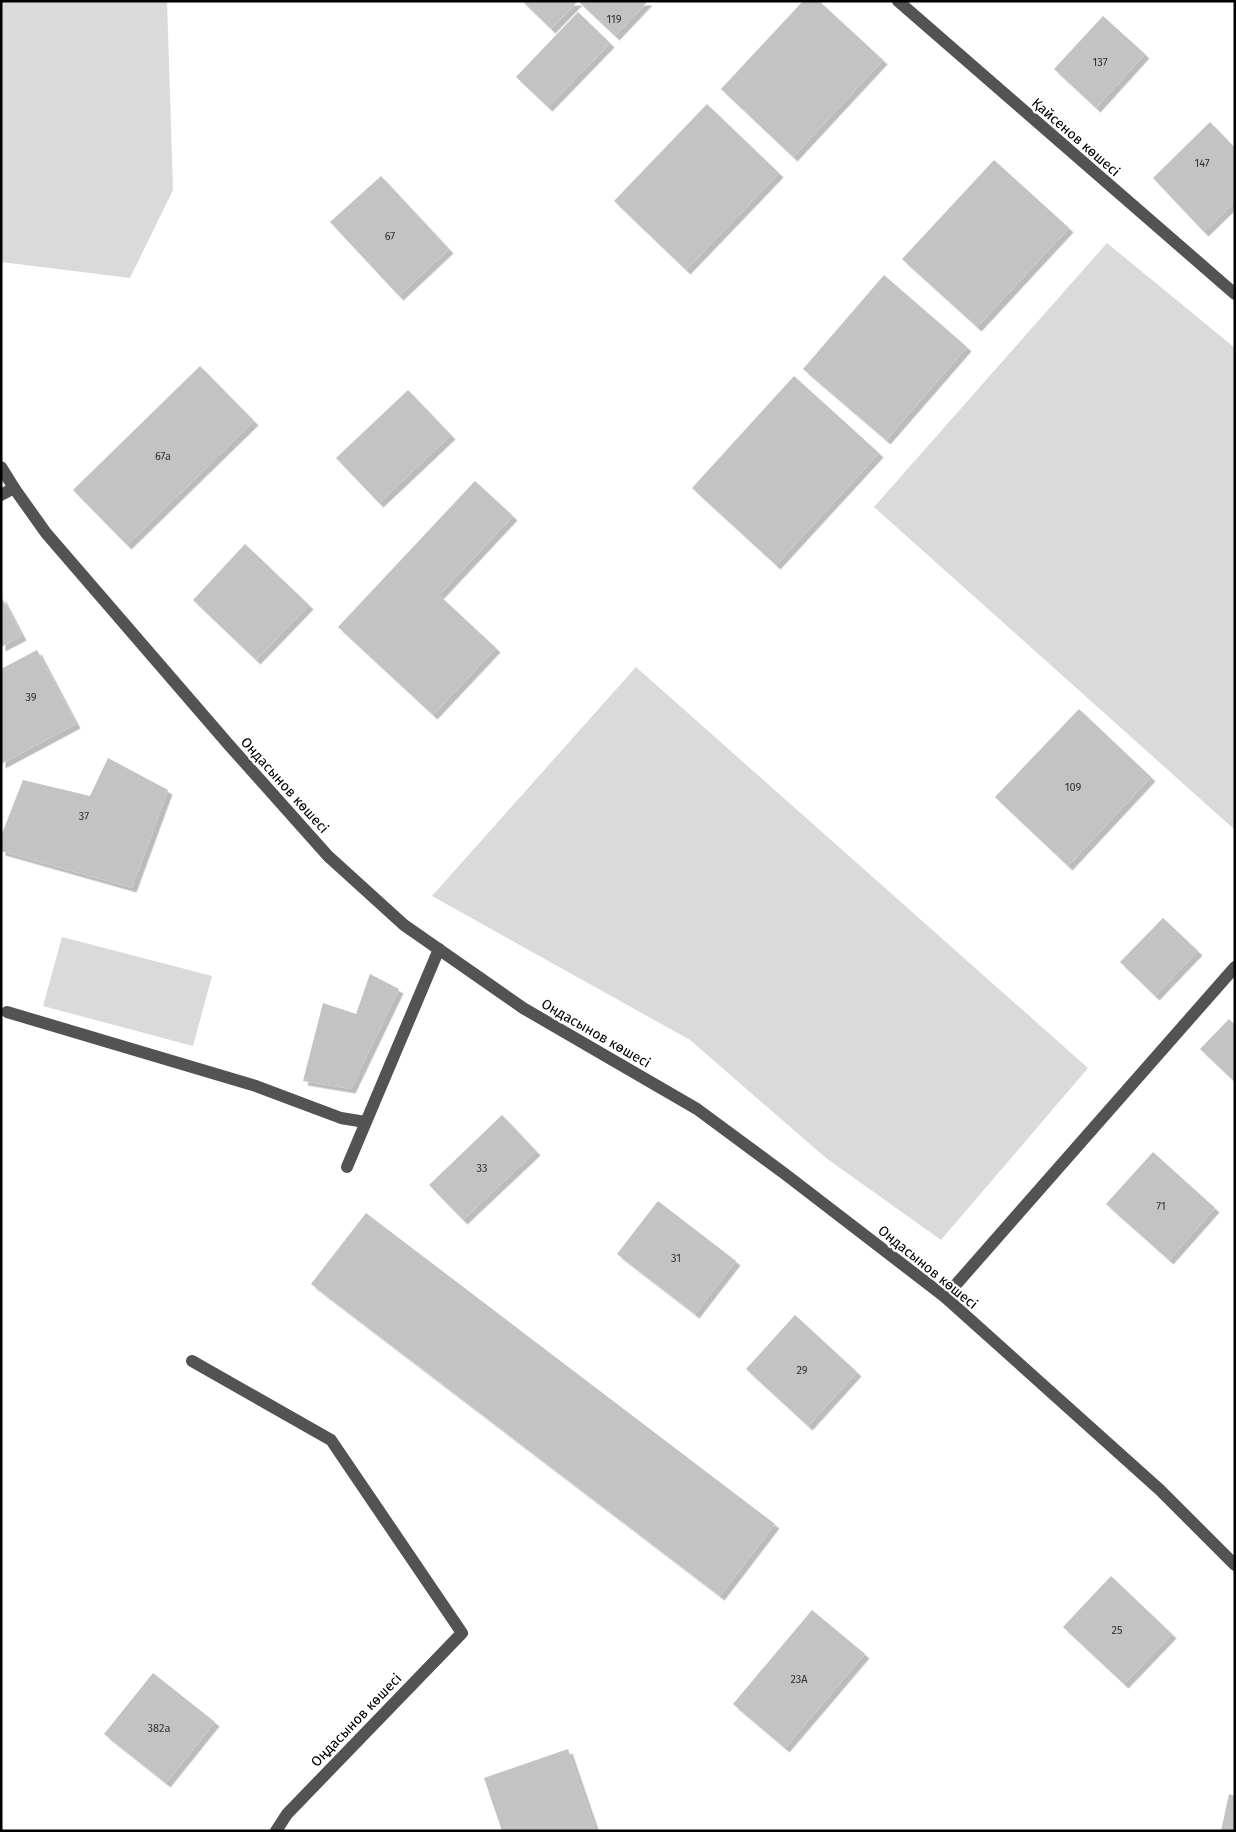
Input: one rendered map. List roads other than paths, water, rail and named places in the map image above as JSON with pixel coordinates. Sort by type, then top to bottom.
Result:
[{"type":"street","name":"Қайсенов көшесі","points":[[898,1],[1235,294]]},
{"type":"street","name":"Ондасынов көшесі","points":[[1,467],[46,533],[229,745],[328,856],[404,925],[523,1008],[697,1109],[785,1174],[944,1297],[1160,1490],[1235,1565]]},
{"type":"street","points":[[1,495],[14,488]]},
{"type":"street","points":[[347,1167],[439,949]]},
{"type":"street","points":[[944,1297],[1235,967]]},
{"type":"street","points":[[3,1010],[256,1086],[342,1118],[365,1122]]},
{"type":"street","name":"Оңдасынов көшесі","points":[[192,1361],[331,1440],[462,1633],[287,1814],[276,1831]]}]
